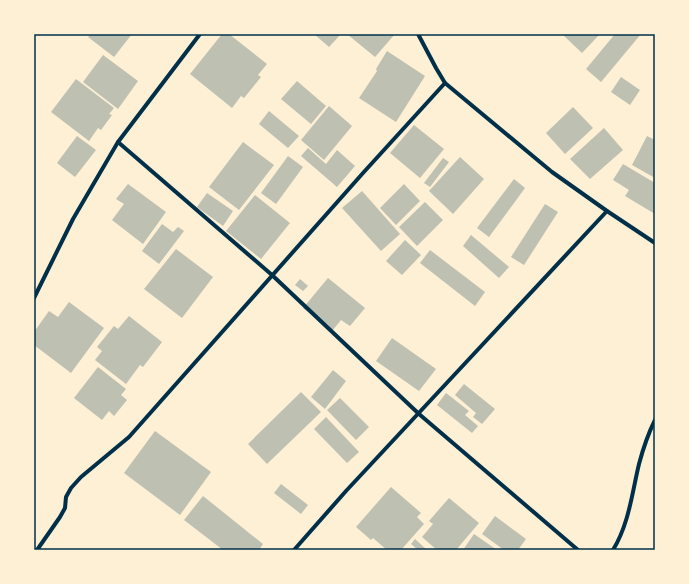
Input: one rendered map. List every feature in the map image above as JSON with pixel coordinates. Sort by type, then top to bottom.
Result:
[{"type":"street","points":[[34,298],[73,219],[118,142],[200,34]]},
{"type":"street","points":[[418,34],[445,83],[552,172],[607,212],[655,243]]},
{"type":"street","points":[[37,550],[65,508],[66,497],[71,488],[81,477],[129,437],[272,275],[445,83]]},
{"type":"street","points":[[118,142],[272,275],[419,414],[578,550]]},
{"type":"street","points":[[294,550],[346,491],[607,212]]},
{"type":"street","points":[[613,550],[626,523],[639,463],[649,432],[655,420]]},
{"type":"building","points":[[91,34],[132,34],[114,57],[88,37]]},
{"type":"building","points":[[222,34],[229,34],[267,64],[258,75],[261,77],[244,98],[241,96],[232,108],[190,74]]},
{"type":"building","points":[[314,34],[341,34],[329,47]]},
{"type":"building","points":[[347,34],[395,34],[375,57]]},
{"type":"building","points":[[562,34],[600,34],[582,53]]},
{"type":"building","points":[[615,34],[641,34],[601,82],[586,69]]},
{"type":"building","points":[[387,51],[425,76],[396,122],[359,98],[377,71],[376,69]]},
{"type":"building","points":[[103,55],[138,81],[118,109],[83,82]]},
{"type":"building","points":[[621,77],[640,90],[630,105],[611,92]]},
{"type":"building","points":[[76,79],[114,108],[109,114],[112,115],[101,130],[98,128],[89,141],[51,112]]},
{"type":"building","points":[[297,81],[326,106],[311,124],[281,99]]},
{"type":"building","points":[[329,106],[352,126],[324,160],[301,140]]},
{"type":"building","points":[[573,107],[593,128],[565,154],[546,133]]},
{"type":"building","points":[[269,111],[299,136],[288,148],[259,124]]},
{"type":"building","points":[[414,125],[444,149],[420,178],[390,153]]},
{"type":"building","points":[[604,128],[623,150],[590,179],[570,159]]},
{"type":"building","points":[[77,136],[96,150],[75,177],[57,163]]},
{"type":"building","points":[[647,136],[655,140],[655,178],[632,165]]},
{"type":"building","points":[[243,142],[274,165],[239,210],[209,187]]},
{"type":"building","points":[[308,148],[326,164],[337,150],[355,166],[337,187],[301,156]]},
{"type":"building","points":[[288,156],[303,167],[276,204],[261,193]]},
{"type":"building","points":[[460,157],[484,179],[453,214],[429,191]]},
{"type":"building","points":[[443,158],[449,162],[430,187],[424,183]]},
{"type":"building","points":[[623,164],[655,183],[655,214],[625,196],[629,190],[613,180]]},
{"type":"building","points":[[514,179],[525,188],[489,237],[477,228]]},
{"type":"building","points":[[128,184],[166,212],[143,244],[112,220],[124,204],[116,199]]},
{"type":"building","points":[[404,184],[420,201],[396,225],[380,208]]},
{"type":"building","points":[[362,191],[400,234],[381,251],[342,208]]},
{"type":"building","points":[[207,193],[233,211],[223,226],[197,207]]},
{"type":"building","points":[[255,195],[290,223],[261,259],[226,231]]},
{"type":"building","points":[[425,202],[443,220],[417,246],[399,227]]},
{"type":"building","points":[[545,204],[558,212],[524,265],[511,257]]},
{"type":"building","points":[[162,224],[173,232],[178,227],[184,231],[159,264],[142,251]]},
{"type":"building","points":[[471,235],[509,267],[499,278],[463,246]]},
{"type":"building","points":[[405,240],[421,255],[402,275],[386,261]]},
{"type":"building","points":[[176,249],[213,277],[182,318],[144,289]]},
{"type":"building","points":[[430,250],[485,292],[475,306],[420,263]]},
{"type":"building","points":[[328,278],[365,308],[350,326],[341,320],[332,331],[303,308]]},
{"type":"building","points":[[300,279],[308,286],[303,291],[295,285]]},
{"type":"building","points":[[69,302],[104,328],[71,373],[34,345],[34,332],[49,311],[58,317]]},
{"type":"building","points":[[129,316],[162,342],[143,367],[140,365],[126,384],[95,360],[102,351],[97,347],[114,326],[118,329]]},
{"type":"building","points":[[392,338],[436,369],[419,391],[376,361]]},
{"type":"building","points":[[98,367],[126,389],[121,395],[127,400],[114,416],[109,411],[102,420],[74,398]]},
{"type":"building","points":[[333,370],[346,381],[325,409],[311,397]]},
{"type":"building","points":[[464,384],[495,409],[482,424],[473,417],[476,413],[455,395]]},
{"type":"building","points":[[301,392],[321,412],[267,464],[248,444]]},
{"type":"building","points":[[446,393],[469,411],[465,415],[478,426],[472,433],[437,405]]},
{"type":"building","points":[[340,398],[369,427],[356,440],[327,410]]},
{"type":"building","points":[[326,417],[359,452],[347,463],[314,429]]},
{"type":"building","points":[[155,431],[211,472],[180,515],[124,473]]},
{"type":"building","points":[[281,484],[308,505],[301,514],[274,493]]},
{"type":"building","points":[[391,487],[421,513],[417,517],[424,524],[401,550],[387,550],[373,538],[371,540],[356,527]]},
{"type":"building","points":[[203,496],[263,544],[259,550],[223,550],[184,520]]},
{"type":"building","points":[[449,498],[479,523],[456,550],[437,550],[422,537],[433,524],[429,521]]},
{"type":"building","points":[[495,516],[526,539],[518,550],[504,550],[482,534]]},
{"type":"building","points":[[474,534],[497,550],[463,550]]},
{"type":"building","points":[[415,539],[427,550],[418,550],[411,544]]}]
